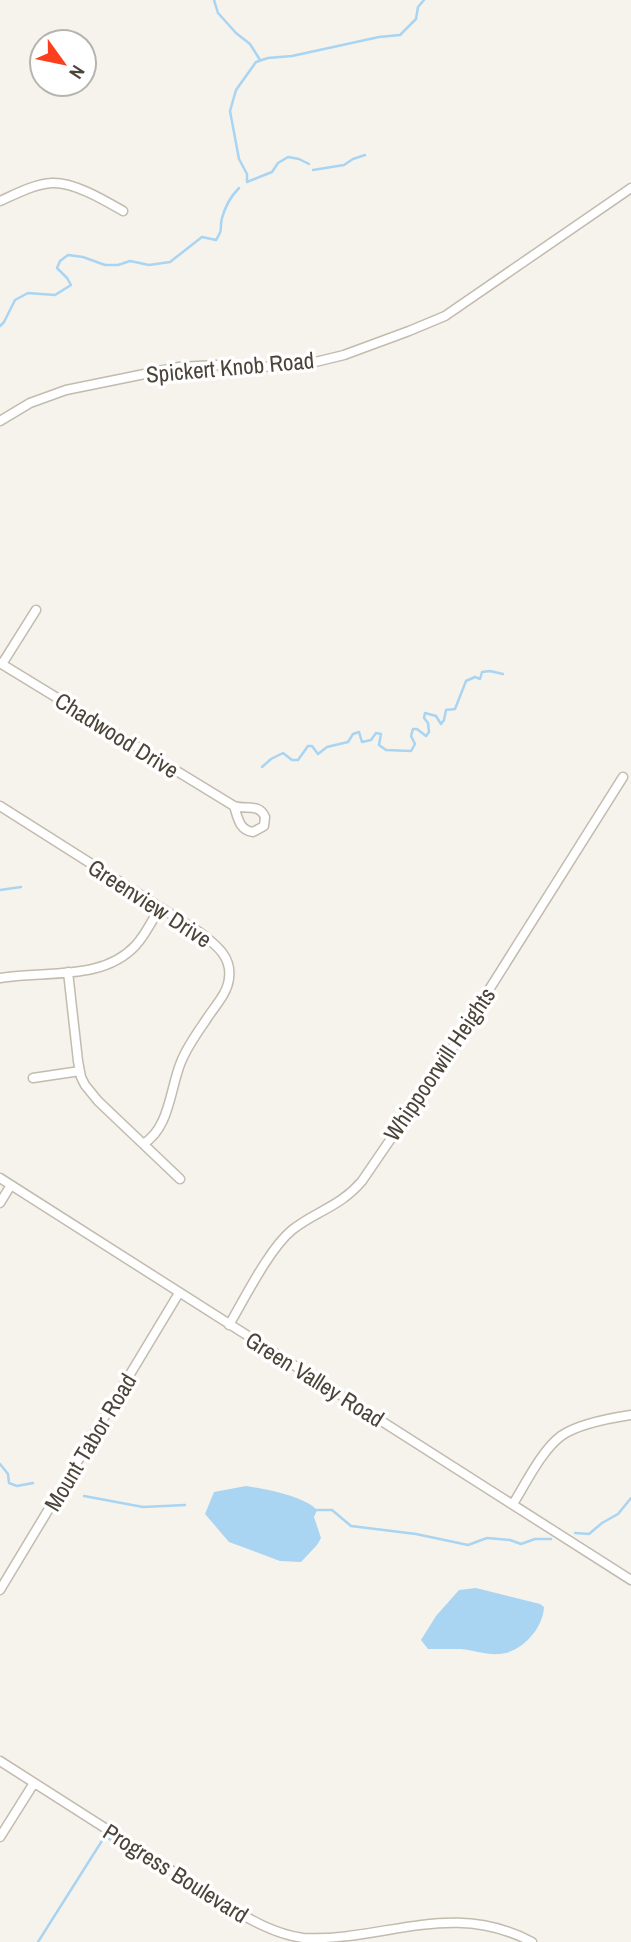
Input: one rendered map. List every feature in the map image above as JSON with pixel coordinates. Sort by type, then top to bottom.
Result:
[{"type":"street","points":[[0,201],[44,184],[62,184],[79,189],[123,211]]},
{"type":"street","name":"Spickert Knob Road","points":[[0,421],[30,403],[66,390],[179,367],[307,365],[344,355],[409,331],[445,316],[631,188]]},
{"type":"street","points":[[1,664],[36,610]]},
{"type":"street","name":"Chadwood Drive","points":[[1,664],[234,806]]},
{"type":"street","name":"Whippoorwill Heights","points":[[229,1325],[284,1238],[302,1223],[345,1199],[362,1181],[446,1058],[623,777]]},
{"type":"street","name":"Greenview Drive","points":[[0,806],[217,946],[227,961],[230,977],[225,993],[181,1062],[162,1121],[151,1137],[142,1144]]},
{"type":"street","points":[[0,978],[96,969],[120,959],[136,945],[160,908]]},
{"type":"street","points":[[68,972],[80,1071],[85,1085],[98,1101],[180,1179]]},
{"type":"street","points":[[33,1078],[80,1071]]},
{"type":"street","name":"Green Valley Road","points":[[1,1181],[631,1580]]},
{"type":"street","points":[[0,1203],[11,1185]]},
{"type":"street","name":"Mount Tabor Road","points":[[0,1590],[179,1293]]},
{"type":"street","points":[[513,1504],[549,1447],[560,1437],[573,1429],[631,1415]]},
{"type":"street","name":"Progress Boulevard","points":[[0,1761],[244,1917],[266,1927],[290,1935],[328,1941],[464,1923],[502,1929],[532,1942]]},
{"type":"street","points":[[0,1837],[34,1783]]},
{"type":"water","points":[[246,1486],[294,1497],[317,1510],[314,1517],[321,1538],[301,1562],[280,1561],[229,1542],[205,1514],[214,1492]]},
{"type":"water","points":[[476,1588],[540,1604],[544,1607],[543,1615],[535,1631],[523,1644],[507,1653],[428,1649],[421,1640],[436,1616],[459,1590]]},
{"type":"waterway","points":[[214,0],[218,13],[250,44],[260,60]]},
{"type":"waterway","points":[[309,164],[288,157],[278,163],[272,172],[247,182],[247,174],[239,159],[230,111],[236,90],[256,62],[400,35],[416,19],[418,7],[424,0]]},
{"type":"waterway","points":[[313,170],[344,165],[365,155]]},
{"type":"waterway","points":[[0,326],[15,300],[28,293],[55,295],[71,285],[57,268],[60,261],[68,255],[105,265],[130,261],[149,265],[170,262],[202,237],[216,240],[225,210],[239,188]]},
{"type":"waterway","points":[[262,767],[283,753],[292,760],[298,760],[308,746],[312,746],[318,754],[327,747],[348,742],[353,734],[359,732],[362,742],[371,740],[376,733],[381,734],[379,745],[386,750],[411,751],[415,744],[411,736],[413,729],[426,736],[429,732],[425,713],[436,716],[441,724],[446,710],[455,709],[466,681],[475,677],[480,679],[482,672],[503,674]]},
{"type":"waterway","points":[[0,890],[21,887]]},
{"type":"waterway","points":[[0,1464],[8,1474],[9,1483],[17,1486],[33,1483]]},
{"type":"waterway","points":[[84,1496],[143,1507],[185,1505]]},
{"type":"waterway","points":[[575,1533],[589,1534],[618,1514],[631,1498]]},
{"type":"waterway","points":[[316,1510],[332,1510],[351,1526],[416,1534],[468,1545],[487,1538],[521,1544],[535,1539],[551,1539]]},
{"type":"waterway","points":[[38,1942],[105,1836],[135,1855]]}]
